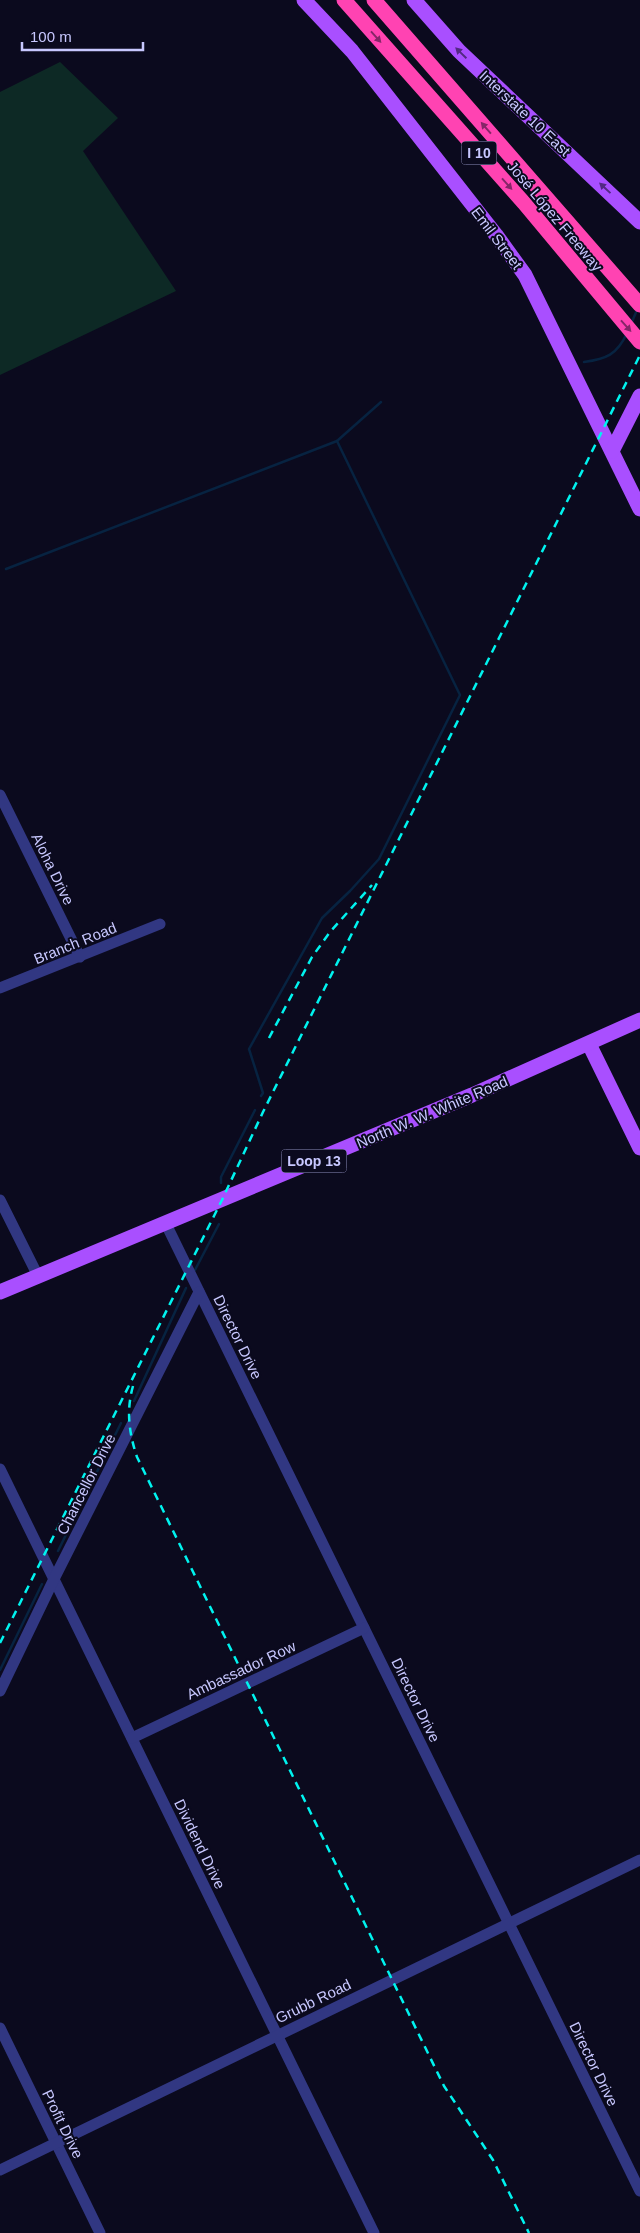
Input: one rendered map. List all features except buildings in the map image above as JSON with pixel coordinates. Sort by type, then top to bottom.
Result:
[{"type":"highway","name":"José López Freeway","points":[[344,0],[524,203],[611,310],[640,342]]},
{"type":"highway","name":"José López Freeway","points":[[374,0],[640,305]]},
{"type":"main road","name":"Emil Street","points":[[304,0],[352,51],[514,259],[543,308],[640,508]]},
{"type":"main road","name":"Interstate 10 East","points":[[414,0],[459,51],[640,222]]},
{"type":"main road","points":[[612,451],[640,396]]},
{"type":"main road","points":[[597,421],[610,428],[626,424]]},
{"type":"main road","name":"North W. W. White Road","points":[[0,1292],[454,1103],[640,1020]]},
{"type":"main road","points":[[589,1044],[640,1148]]},
{"type":"street","name":"Aloha Drive","points":[[0,795],[80,957]]},
{"type":"street","name":"Branch Road","points":[[0,988],[160,924]]},
{"type":"street","points":[[0,1200],[38,1276]]},
{"type":"street","name":"Director Drive","points":[[165,1222],[640,2191]]},
{"type":"street","name":"Chancellor Drive","points":[[0,1691],[54,1579],[200,1292]]},
{"type":"street","name":"Dividend Drive","points":[[0,1468],[374,2233]]},
{"type":"street","name":"Ambassador Row","points":[[132,1738],[364,1628]]},
{"type":"street","name":"Grubb Road","points":[[0,2170],[640,1860]]},
{"type":"street","name":"Profit Drive","points":[[0,2028],[100,2233]]},
{"type":"green space","points":[[60,62],[118,118],[83,151],[176,291],[0,375],[0,92]]},
{"type":"waterway","points":[[631,324],[637,310]]},
{"type":"waterway","points":[[584,362],[610,355],[619,346],[627,333]]},
{"type":"waterway","points":[[6,569],[337,441],[381,402]]},
{"type":"waterway","points":[[261,1096],[263,1093],[249,1049],[322,918],[379,859],[460,695],[337,441]]},
{"type":"waterway","points":[[221,1183],[221,1177],[255,1110]]},
{"type":"waterway","points":[[195,1270],[219,1224]]},
{"type":"waterway","points":[[134,1401],[186,1288]]},
{"type":"waterway","points":[[58,1551],[121,1423]]},
{"type":"waterway","points":[[0,1670],[42,1584]]},
{"type":"railway","points":[[0,1643],[222,1200],[263,1112],[640,355]]},
{"type":"railway","points":[[269,1038],[312,957],[330,932],[372,885]]},
{"type":"railway","points":[[133,1386],[129,1422],[137,1457],[444,2086],[493,2160],[529,2233]]}]
